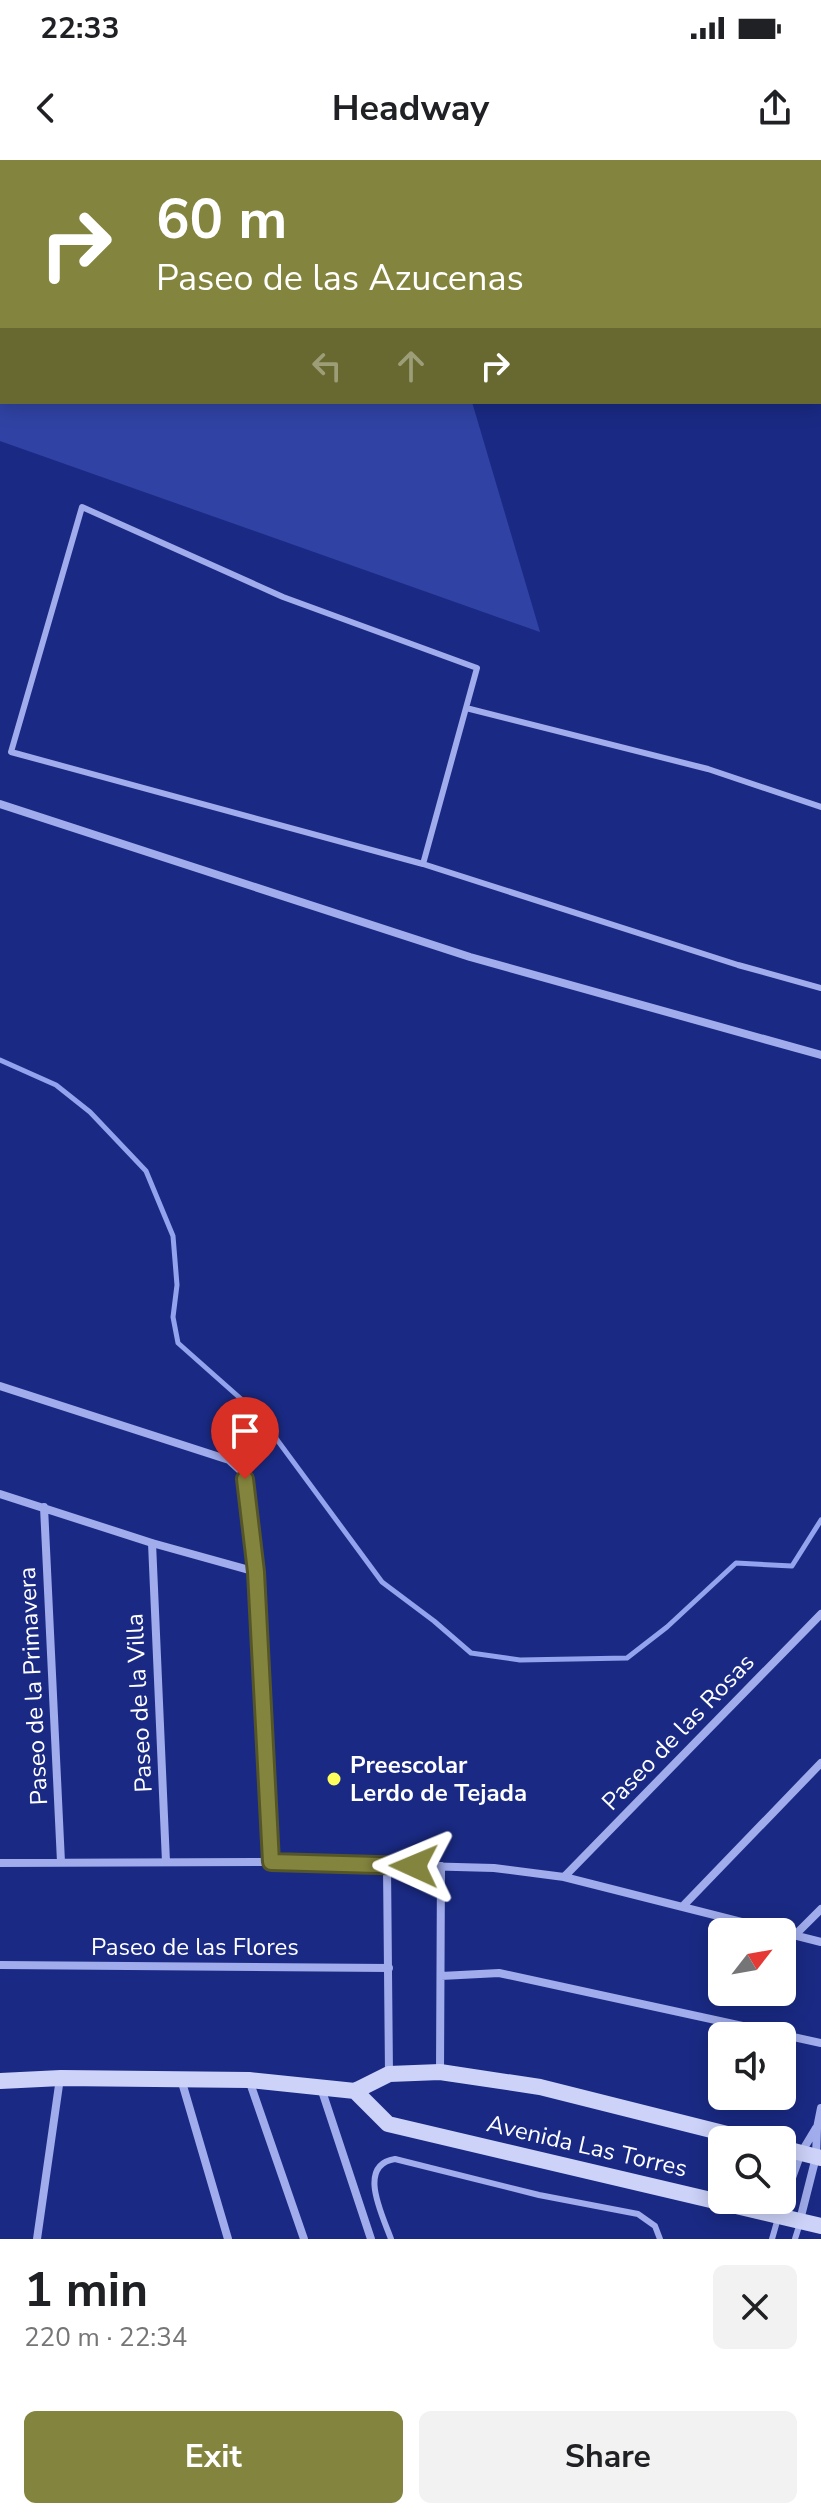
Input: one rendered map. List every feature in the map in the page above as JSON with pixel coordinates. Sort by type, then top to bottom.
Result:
[{"type":"street","points":[[0,804],[470,957],[821,1055]]},
{"type":"street","points":[[0,1386],[229,1460],[245,1479],[256,1572],[271,1862]]},
{"type":"street","points":[[0,1494],[152,1543],[256,1572]]},
{"type":"street","name":"Paseo de la Primavera","points":[[44,1507],[61,1862]]},
{"type":"street","name":"Paseo de la Villa","points":[[152,1543],[166,1862]]},
{"type":"street","name":"Paseo de las Rosas","points":[[564,1877],[821,1614]]},
{"type":"street","points":[[683,1906],[821,1763]]},
{"type":"street","points":[[0,1863],[271,1862],[494,1868],[564,1877],[731,1918]]},
{"type":"street","points":[[387,1866],[389,2074]]},
{"type":"street","points":[[440,2072],[441,1866]]},
{"type":"street","points":[[821,1909],[796,1934],[821,1942]]},
{"type":"street","name":"Paseo de las Flores","points":[[0,1965],[389,1968]]},
{"type":"street","points":[[441,1976],[499,1973],[821,2043]]},
{"type":"street","name":"Avenida Las Torres","points":[[708,2129],[540,2087],[440,2072],[389,2074],[355,2091],[388,2124],[708,2198]]},
{"type":"street","points":[[37,2239],[61,2078]]},
{"type":"street","points":[[0,2081],[181,2078],[249,2080],[355,2091]]},
{"type":"street","points":[[181,2078],[228,2239]]},
{"type":"street","points":[[249,2080],[304,2239]]},
{"type":"street","points":[[321,2088],[371,2239]]},
{"type":"street","points":[[800,2220],[821,2108]]},
{"type":"street","points":[[796,2185],[813,2156],[817,2128]]},
{"type":"street","name":"Avenida Las Torres","points":[[779,2214],[821,2226]]},
{"type":"lane","points":[[423,864],[477,668],[283,597],[82,507],[11,752],[423,864],[738,965],[821,988]]},
{"type":"lane","points":[[466,708],[708,769],[821,807]]},
{"type":"lane","points":[[391,2239],[373,2181],[376,2168],[381,2163],[395,2159],[539,2195],[638,2214],[655,2226],[660,2239]]},
{"type":"lane","points":[[772,2239],[779,2214]]},
{"type":"lane","points":[[795,2239],[800,2220]]},
{"type":"shaded area","points":[[0,404],[473,404],[540,632],[0,441]]},
{"type":"waterway","points":[[0,1060],[56,1085],[90,1112],[146,1171],[173,1236],[177,1285],[173,1317],[178,1343],[258,1414],[382,1582],[471,1653],[520,1660],[627,1658],[667,1627],[736,1563],[792,1566],[821,1520]]},
{"type":"place","name":"Preescolar Lerdo de Tejada","points":[[334,1779]]},
{"type":"route","points":[[245,1479],[256,1572],[271,1862],[414,1866]]}]
